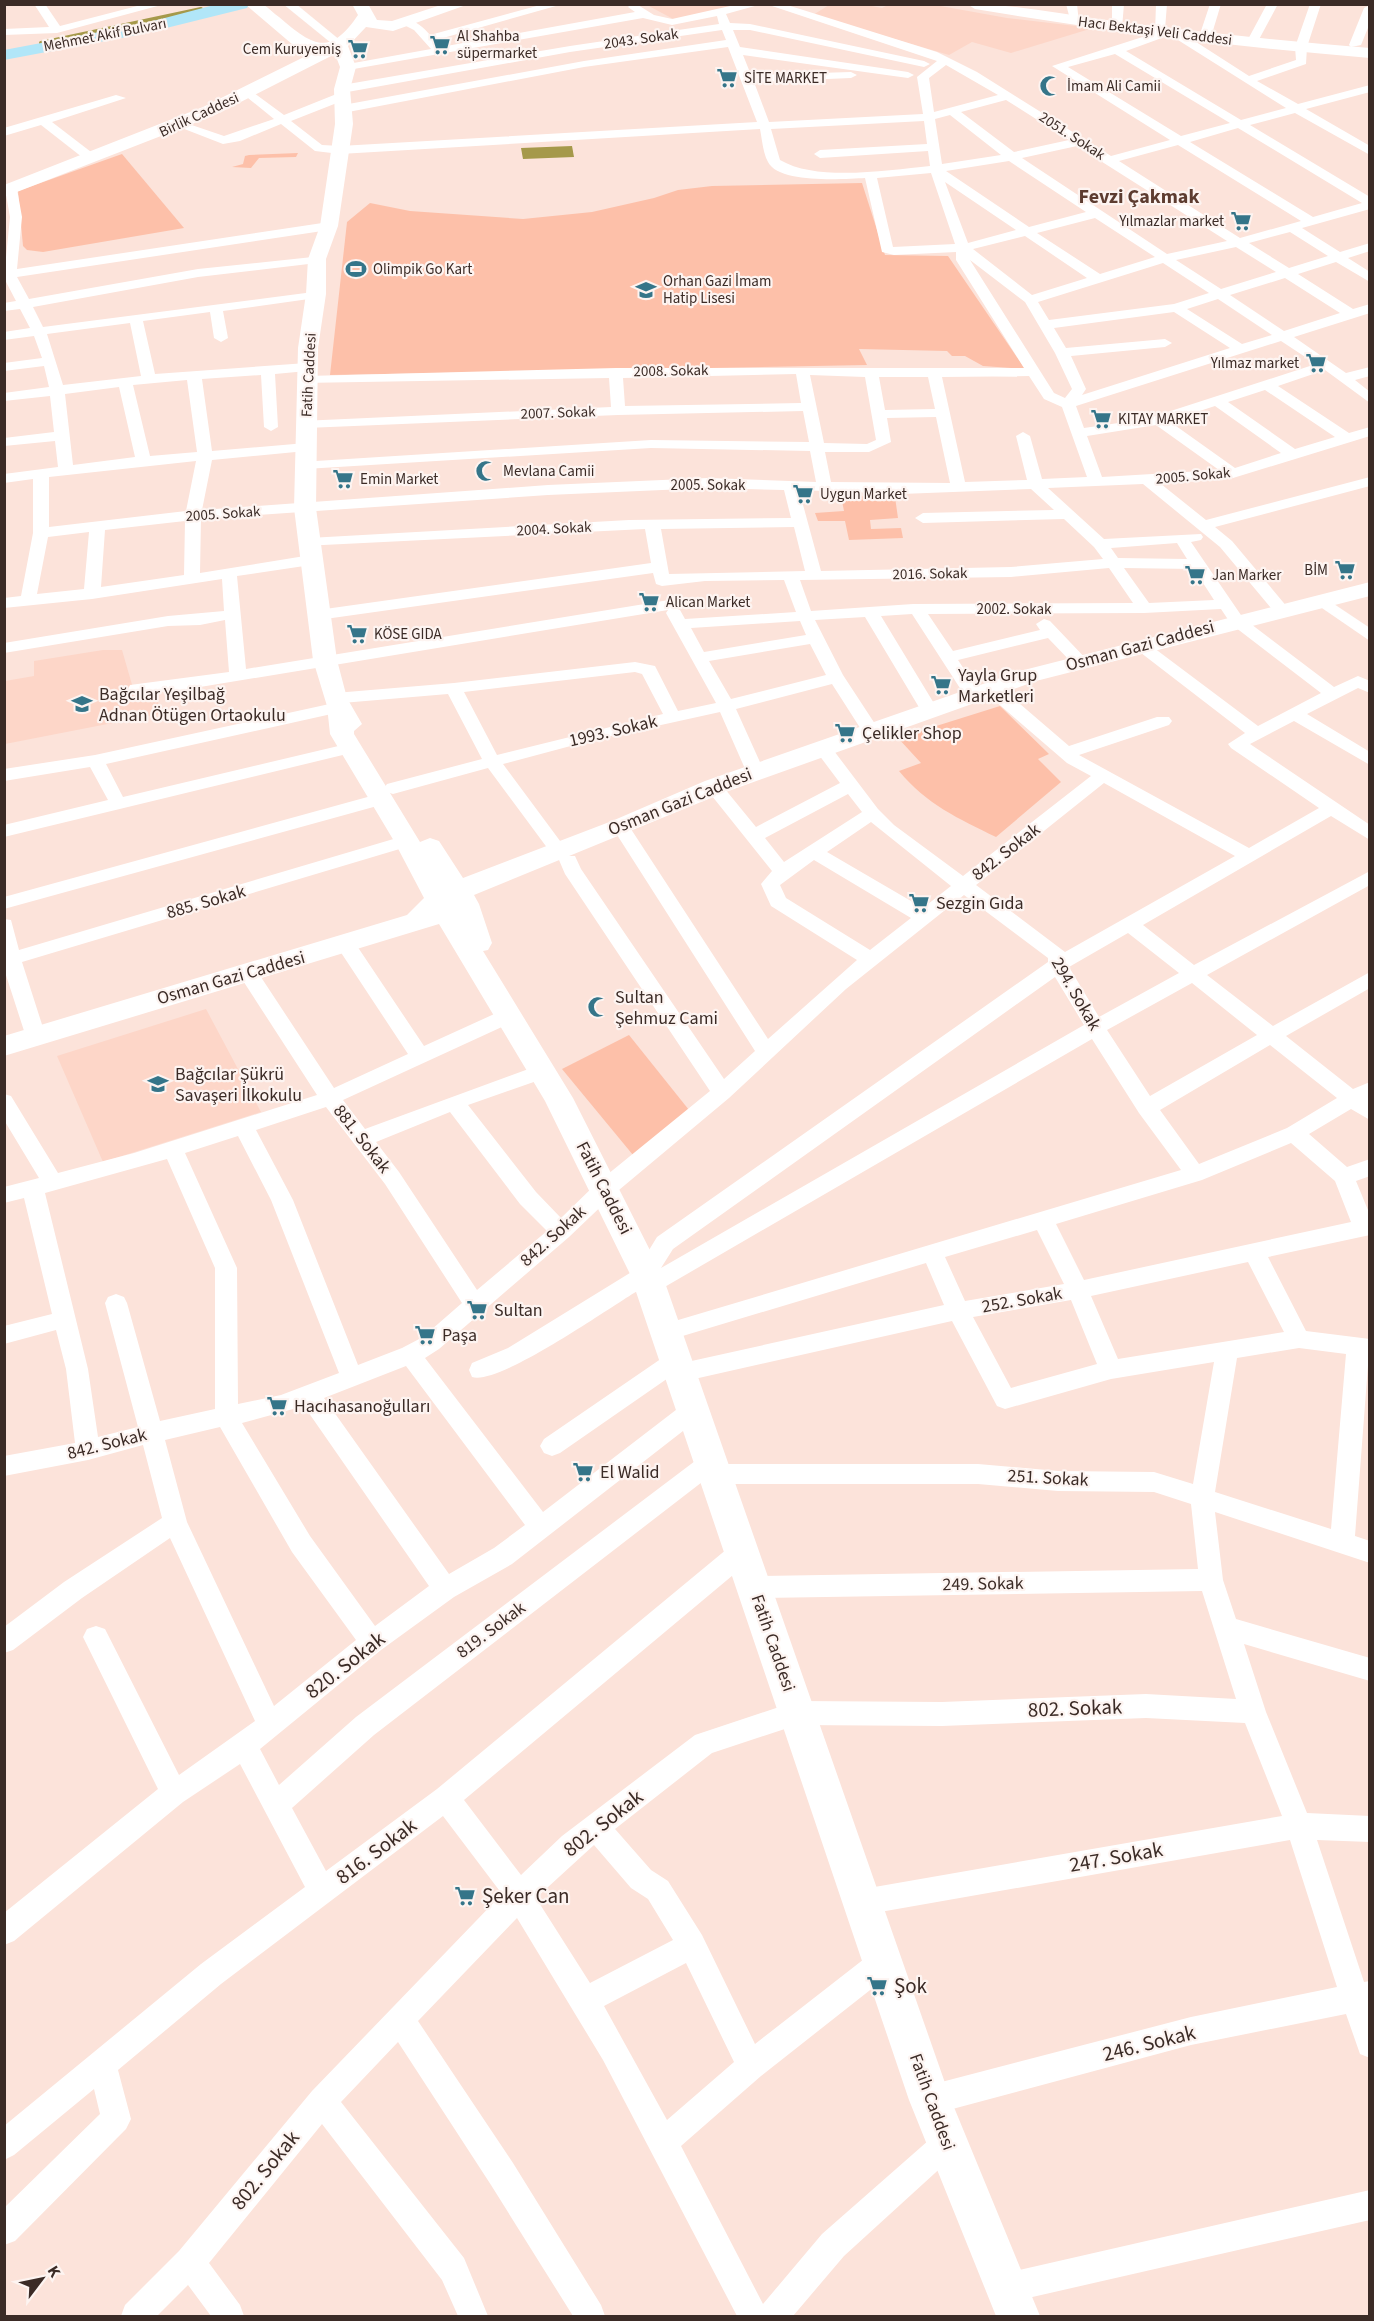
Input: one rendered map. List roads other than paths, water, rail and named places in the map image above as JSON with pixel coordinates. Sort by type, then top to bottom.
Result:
[{"type":"main road","name":"Mehmet Akif Bulvarı","points":[[4,46],[140,19],[190,4]]},
{"type":"main road","name":"Mehmet Akif Bulvarı","points":[[4,55],[142,29],[241,4]]},
{"type":"main road","points":[[363,10],[372,24],[378,26],[406,22],[461,4]]},
{"type":"main road","name":"Hacı Bektaşi Veli Caddesi","points":[[975,4],[1009,7],[1075,21],[1252,43],[1365,50]]},
{"type":"main road","points":[[259,6],[300,45],[317,57],[348,68]]},
{"type":"main road","name":"Birlik Caddesi","points":[[8,191],[180,125],[317,57],[335,42],[356,30],[363,10]]},
{"type":"main road","points":[[300,45],[322,47],[335,42],[348,68]]},
{"type":"main road","name":"Fatih Caddesi","points":[[348,68],[343,98],[340,150],[329,226],[317,259],[316,294],[307,373],[305,508],[310,552],[325,660],[337,702],[342,734],[443,867],[452,902]]},
{"type":"main road","name":"Osman Gazi Caddesi","points":[[563,855],[621,827],[755,771],[982,692],[1140,646],[1230,613],[1282,610],[1370,589]]},
{"type":"main road","name":"Fatih Caddesi","points":[[337,702],[388,794],[407,841],[452,902],[501,1001],[558,1098],[605,1189],[647,1280],[930,2100],[1012,2302]]},
{"type":"main road","points":[[452,902],[488,878],[563,855]]},
{"type":"main road","points":[[452,902],[563,855]]},
{"type":"main road","points":[[443,867],[464,876],[488,878]]},
{"type":"main road","name":"Osman Gazi Caddesi","points":[[4,1046],[346,945],[417,921],[452,902]]},
{"type":"street","points":[[39,4],[57,30]]},
{"type":"street","points":[[101,4],[113,18]]},
{"type":"street","points":[[4,32],[57,30],[113,18],[160,4]]},
{"type":"street","points":[[288,4],[335,42]]},
{"type":"street","points":[[428,39],[558,4]]},
{"type":"street","points":[[629,4],[645,14],[672,22],[757,4]]},
{"type":"street","name":"2051. Sokak","points":[[771,4],[942,63],[1009,96],[1350,313]]},
{"type":"street","points":[[1071,4],[1075,21]]},
{"type":"street","points":[[1118,4],[1118,26]]},
{"type":"street","points":[[1162,4],[1167,32],[1370,151]]},
{"type":"street","points":[[1205,37],[1216,4]]},
{"type":"street","points":[[1252,43],[1273,4]]},
{"type":"street","points":[[1247,80],[1287,69],[1302,62],[1301,47],[1316,4]]},
{"type":"street","points":[[1365,50],[1370,8]]},
{"type":"street","points":[[720,12],[765,127],[774,162],[787,171],[810,176],[937,171],[1013,158],[1080,141]]},
{"type":"street","points":[[348,68],[645,14]]},
{"type":"street","points":[[406,22],[418,28],[441,52]]},
{"type":"street","name":"2043. Sokak","points":[[343,98],[429,74],[570,49],[726,26],[750,27],[942,63]]},
{"type":"street","points":[[1167,32],[1117,50],[1058,66],[1177,142],[1312,222]]},
{"type":"street","points":[[180,125],[223,140],[236,138],[343,98],[443,91],[584,64],[734,47],[923,77],[942,63]]},
{"type":"street","points":[[570,49],[584,64]]},
{"type":"street","points":[[1117,50],[1370,204]]},
{"type":"street","points":[[747,79],[872,74],[881,70]]},
{"type":"street","points":[[429,74],[443,91]]},
{"type":"street","points":[[923,77],[939,183],[963,248],[963,260],[1049,396],[1068,404],[1279,335],[1370,308]]},
{"type":"street","points":[[1110,160],[1370,88]]},
{"type":"street","points":[[248,92],[319,148],[340,150],[573,135],[929,117],[1009,96]]},
{"type":"street","points":[[4,132],[120,98]]},
{"type":"street","points":[[951,110],[1013,158],[1166,258],[1218,296],[1327,365],[1370,399]]},
{"type":"street","points":[[44,121],[91,158]]},
{"type":"street","points":[[820,153],[933,147]]},
{"type":"street","points":[[937,171],[1098,279]]},
{"type":"street","points":[[870,174],[887,249],[894,251],[963,248],[1096,213]]},
{"type":"street","points":[[8,191],[9,274],[23,305],[39,332],[50,361],[57,391],[66,470]]},
{"type":"street","points":[[1030,300],[1166,258],[1239,242],[1370,204]]},
{"type":"street","points":[[9,274],[329,226]]},
{"type":"street","points":[[1292,227],[1370,278]]},
{"type":"street","points":[[1046,325],[1140,315],[1176,308],[1370,247]]},
{"type":"street","points":[[963,248],[1030,300],[1062,353],[1079,389],[1068,404]]},
{"type":"street","points":[[4,307],[188,275],[317,259]]},
{"type":"street","points":[[4,336],[316,294]]},
{"type":"street","points":[[216,307],[221,338]]},
{"type":"street","points":[[1176,308],[1239,348]]},
{"type":"street","points":[[1140,315],[1165,343],[1189,364]]},
{"type":"street","points":[[135,317],[149,379]]},
{"type":"street","points":[[1062,353],[1165,343]]},
{"type":"street","points":[[4,367],[50,361]]},
{"type":"street","points":[[1079,433],[1158,420],[1327,365]]},
{"type":"street","points":[[268,370],[271,427]]},
{"type":"street","name":"2008. Sokak","points":[[4,398],[149,379],[268,370],[307,373],[802,370],[871,373],[1034,372]]},
{"type":"street","points":[[802,370],[825,488]]},
{"type":"street","points":[[1346,378],[1370,371]]},
{"type":"street","points":[[616,372],[618,411]]},
{"type":"street","points":[[934,372],[959,488]]},
{"type":"street","points":[[4,479],[66,470],[205,456],[306,456],[651,444],[869,448],[884,442],[871,373]]},
{"type":"street","points":[[192,580],[193,515],[205,456],[194,376]]},
{"type":"street","points":[[125,382],[144,462]]},
{"type":"street","points":[[1267,385],[1348,439]]},
{"type":"street","points":[[1217,401],[1293,455]]},
{"type":"street","points":[[1068,404],[1096,483]]},
{"type":"street","name":"2007. Sokak","points":[[306,424],[618,411],[810,407]]},
{"type":"street","points":[[879,414],[943,413]]},
{"type":"street","points":[[1158,420],[1233,473]]},
{"type":"street","name":"2005. Sokak","points":[[41,533],[193,515],[548,490],[708,483],[825,488],[959,488],[1147,480],[1233,473],[1370,431]]},
{"type":"street","points":[[4,442],[63,436]]},
{"type":"street","points":[[1023,436],[1036,485],[1100,544],[1144,608]]},
{"type":"street","points":[[28,599],[41,533],[41,474]]},
{"type":"street","points":[[1147,480],[1218,536],[1282,610]]},
{"type":"street","points":[[1205,525],[1370,481]]},
{"type":"street","points":[[791,487],[814,576]]},
{"type":"street","points":[[923,518],[1067,514]]},
{"type":"street","name":"2004. Sokak","points":[[4,603],[192,580],[310,552],[652,525],[800,522]]},
{"type":"street","points":[[652,525],[659,573],[669,605],[726,706],[755,771]]},
{"type":"street","points":[[92,594],[97,527]]},
{"type":"street","points":[[1100,544],[1218,536]]},
{"type":"street","points":[[1181,537],[1230,613],[1333,694]]},
{"type":"street","name":"2016. Sokak","points":[[318,615],[659,573],[791,577],[1011,572],[1113,563],[1198,564]]},
{"type":"street","points":[[229,571],[238,676]]},
{"type":"street","points":[[791,577],[804,617],[834,678],[870,730]]},
{"type":"street","points":[[1322,601],[1370,636]]},
{"type":"street","points":[[136,689],[188,684],[669,605]]},
{"type":"street","name":"2002. Sokak","points":[[680,624],[917,609],[1144,608],[1230,613]]},
{"type":"street","points":[[917,609],[948,657],[982,692],[1066,753],[1102,776],[1248,855]]},
{"type":"street","points":[[1029,609],[1081,662]]},
{"type":"street","points":[[870,612],[928,710]]},
{"type":"street","points":[[4,648],[168,621],[200,620],[233,614]]},
{"type":"street","points":[[948,657],[1052,632]]},
{"type":"street","points":[[699,658],[814,638]]},
{"type":"street","points":[[1140,646],[1257,734]]},
{"type":"street","points":[[4,775],[95,760],[337,702],[635,667],[649,670],[673,718]]},
{"type":"street","name":"1993. Sokak","points":[[4,903],[388,794],[492,761],[834,678]]},
{"type":"street","points":[[1370,688],[1358,681],[1237,744],[1370,834]]},
{"type":"street","points":[[454,688],[465,719],[492,761],[563,855],[722,1094]]},
{"type":"street","points":[[1295,714],[1370,760]]},
{"type":"street","points":[[1066,753],[1163,721]]},
{"type":"street","name":"294. Sokak","points":[[822,747],[872,813],[888,829],[1057,955],[1058,965],[1095,1028],[1146,1108],[1195,1174]]},
{"type":"street","points":[[4,831],[351,748]]},
{"type":"street","points":[[95,760],[119,805]]},
{"type":"street","name":"842. Sokak","points":[[6,1467],[283,1404],[410,1355],[431,1343],[561,1231],[605,1189],[722,1094],[839,984],[1102,776]]},
{"type":"street","points":[[754,836],[851,785]]},
{"type":"street","points":[[714,787],[782,872]]},
{"type":"street","points":[[647,1280],[665,1243],[674,1236],[1058,965],[1330,808]]},
{"type":"street","points":[[870,959],[778,902],[770,884],[782,872],[872,813]]},
{"type":"street","points":[[621,827],[766,1052]]},
{"type":"street","name":"885. Sokak","points":[[8,960],[407,841]]},
{"type":"street","points":[[814,852],[924,917]]},
{"type":"street","points":[[480,1370],[516,1355],[1191,974],[1370,877]]},
{"type":"street","points":[[4,924],[8,960],[36,1037]]},
{"type":"street","points":[[1129,924],[1272,1037],[1361,1094],[1370,1113]]},
{"type":"street","points":[[346,945],[422,1058]]},
{"type":"street","name":"881. Sokak","points":[[248,973],[330,1098],[362,1137],[475,1305]]},
{"type":"street","points":[[1146,1108],[1370,979]]},
{"type":"street","points":[[4,1196],[173,1149],[330,1098],[422,1058],[501,1001]]},
{"type":"street","points":[[362,1137],[376,1134],[454,1102],[541,1072]]},
{"type":"street","points":[[552,1446],[674,1355],[932,1253],[1195,1174],[1294,1133],[1361,1094]]},
{"type":"street","points":[[4,1101],[42,1186],[77,1369],[88,1450]]},
{"type":"street","points":[[454,1102],[528,1198],[561,1231]]},
{"type":"street","points":[[244,1127],[282,1200],[352,1378]]},
{"type":"street","name":"252. Sokak","points":[[674,1355],[1078,1290],[1368,1230],[1344,1177],[1294,1133]]},
{"type":"street","points":[[173,1149],[226,1268],[227,1418],[301,1544],[372,1642]]},
{"type":"street","points":[[1344,1177],[1370,1167]]},
{"type":"street","points":[[1043,1220],[1078,1290],[1111,1370]]},
{"type":"street","points":[[1254,1252],[1299,1339]]},
{"type":"street","points":[[932,1253],[958,1311],[1005,1399],[1111,1370],[1299,1339],[1364,1348],[1342,1544]]},
{"type":"street","points":[[116,1303],[176,1521],[270,1725]]},
{"type":"street","points":[[4,1335],[66,1320]]},
{"type":"street","points":[[1227,1350],[1202,1499],[1211,1580],[1253,1712],[1299,1827],[1361,1998],[1370,2044]]},
{"type":"street","points":[[410,1355],[540,1527]]},
{"type":"street","points":[[309,1394],[445,1589]]},
{"type":"street","name":"820. Sokak","points":[[4,1931],[174,1793],[244,1746],[372,1642],[445,1589],[503,1556],[693,1410]]},
{"type":"street","name":"251. Sokak","points":[[713,1468],[978,1474],[1058,1481],[1154,1482],[1370,1552]]},
{"type":"street","name":"819. Sokak","points":[[276,1805],[365,1726],[713,1468]]},
{"type":"street","points":[[4,1642],[73,1590],[176,1521]]},
{"type":"street","name":"816. Sokak","points":[[4,2145],[212,1974],[446,1798],[742,1552]]},
{"type":"street","name":"249. Sokak","points":[[754,1587],[1211,1580]]},
{"type":"street","points":[[1225,1627],[1370,1670]]},
{"type":"street","points":[[96,1637],[174,1793]]},
{"type":"street","name":"802. Sokak","points":[[136,2316],[190,2262],[322,2102],[519,1896],[572,1845],[704,1744],[797,1713],[942,1714],[1146,1706],[1253,1712]]},
{"type":"street","points":[[244,1746],[322,1892]]},
{"type":"street","points":[[446,1798],[519,1896],[584,2001],[663,2142],[753,2316]]},
{"type":"street","points":[[596,1827],[641,1879],[658,1890],[692,1945],[714,1995],[751,2066]]},
{"type":"street","name":"247. Sokak","points":[[863,1902],[1299,1827],[1370,1829]]},
{"type":"street","points":[[584,2001],[692,1945]]},
{"type":"street","points":[[663,2142],[751,2066],[883,1962]]},
{"type":"street","name":"246. Sokak","points":[[930,2100],[1191,2031],[1361,1998]]},
{"type":"street","points":[[400,2021],[502,2174],[590,2316]]},
{"type":"street","points":[[4,2230],[116,2120],[102,2064]]},
{"type":"street","points":[[322,2102],[453,2269],[473,2316]]},
{"type":"street","points":[[773,2316],[833,2245],[947,2143]]},
{"type":"street","points":[[1012,2302],[1370,2205]]},
{"type":"street","points":[[190,2262],[229,2316]]},
{"type":"waterway","points":[[41,43],[201,9]]},
{"type":"place","name":"Al Shahba süpermarket","points":[[440,45]]},
{"type":"place","name":"Cem Kuruyemiş","points":[[358,49]]},
{"type":"place","name":"SİTE MARKET","points":[[727,78]]},
{"type":"place","name":"İmam Ali Camii","points":[[1050,86]]},
{"type":"place","name":"Yılmazlar market","points":[[1241,221]]},
{"type":"place","name":"Olimpik Go Kart","points":[[356,269]]},
{"type":"place","name":"Orhan Gazi İmam Hatip Lisesi","points":[[646,290]]},
{"type":"place","name":"Yılmaz market","points":[[1316,363]]},
{"type":"place","name":"KITAY MARKET","points":[[1101,419]]},
{"type":"place","name":"Mevlana Camii","points":[[486,471]]},
{"type":"place","name":"Emin Market","points":[[343,479]]},
{"type":"place","name":"Uygun Market","points":[[803,494]]},
{"type":"place","name":"BİM","points":[[1345,570]]},
{"type":"place","name":"Jan Marker","points":[[1195,575]]},
{"type":"place","name":"Alican Market","points":[[649,602]]},
{"type":"place","name":"KÖSE GIDA","points":[[357,634]]},
{"type":"place","name":"Yayla Grup Marketleri","points":[[941,685]]},
{"type":"place","name":"Bağcılar Yeşilbağ Adnan Ötügen Ortaokulu","points":[[82,704]]},
{"type":"place","name":"Çelikler Shop","points":[[845,733]]},
{"type":"place","name":"Sezgin Gıda","points":[[919,903]]},
{"type":"place","name":"Sultan Şehmuz Cami","points":[[598,1007]]},
{"type":"place","name":"Bağcılar Şükrü Savaşeri İlkokulu","points":[[158,1084]]},
{"type":"place","name":"Sultan","points":[[477,1310]]},
{"type":"place","name":"Paşa","points":[[425,1335]]},
{"type":"place","name":"Hacıhasanoğulları","points":[[277,1406]]},
{"type":"place","name":"El Walid","points":[[583,1472]]},
{"type":"place","name":"Şeker Can","points":[[465,1896]]},
{"type":"place","name":"Şok","points":[[877,1986]]},
{"type":"district","name":"Fevzi Çakmak","points":[[1139,197]]}]
